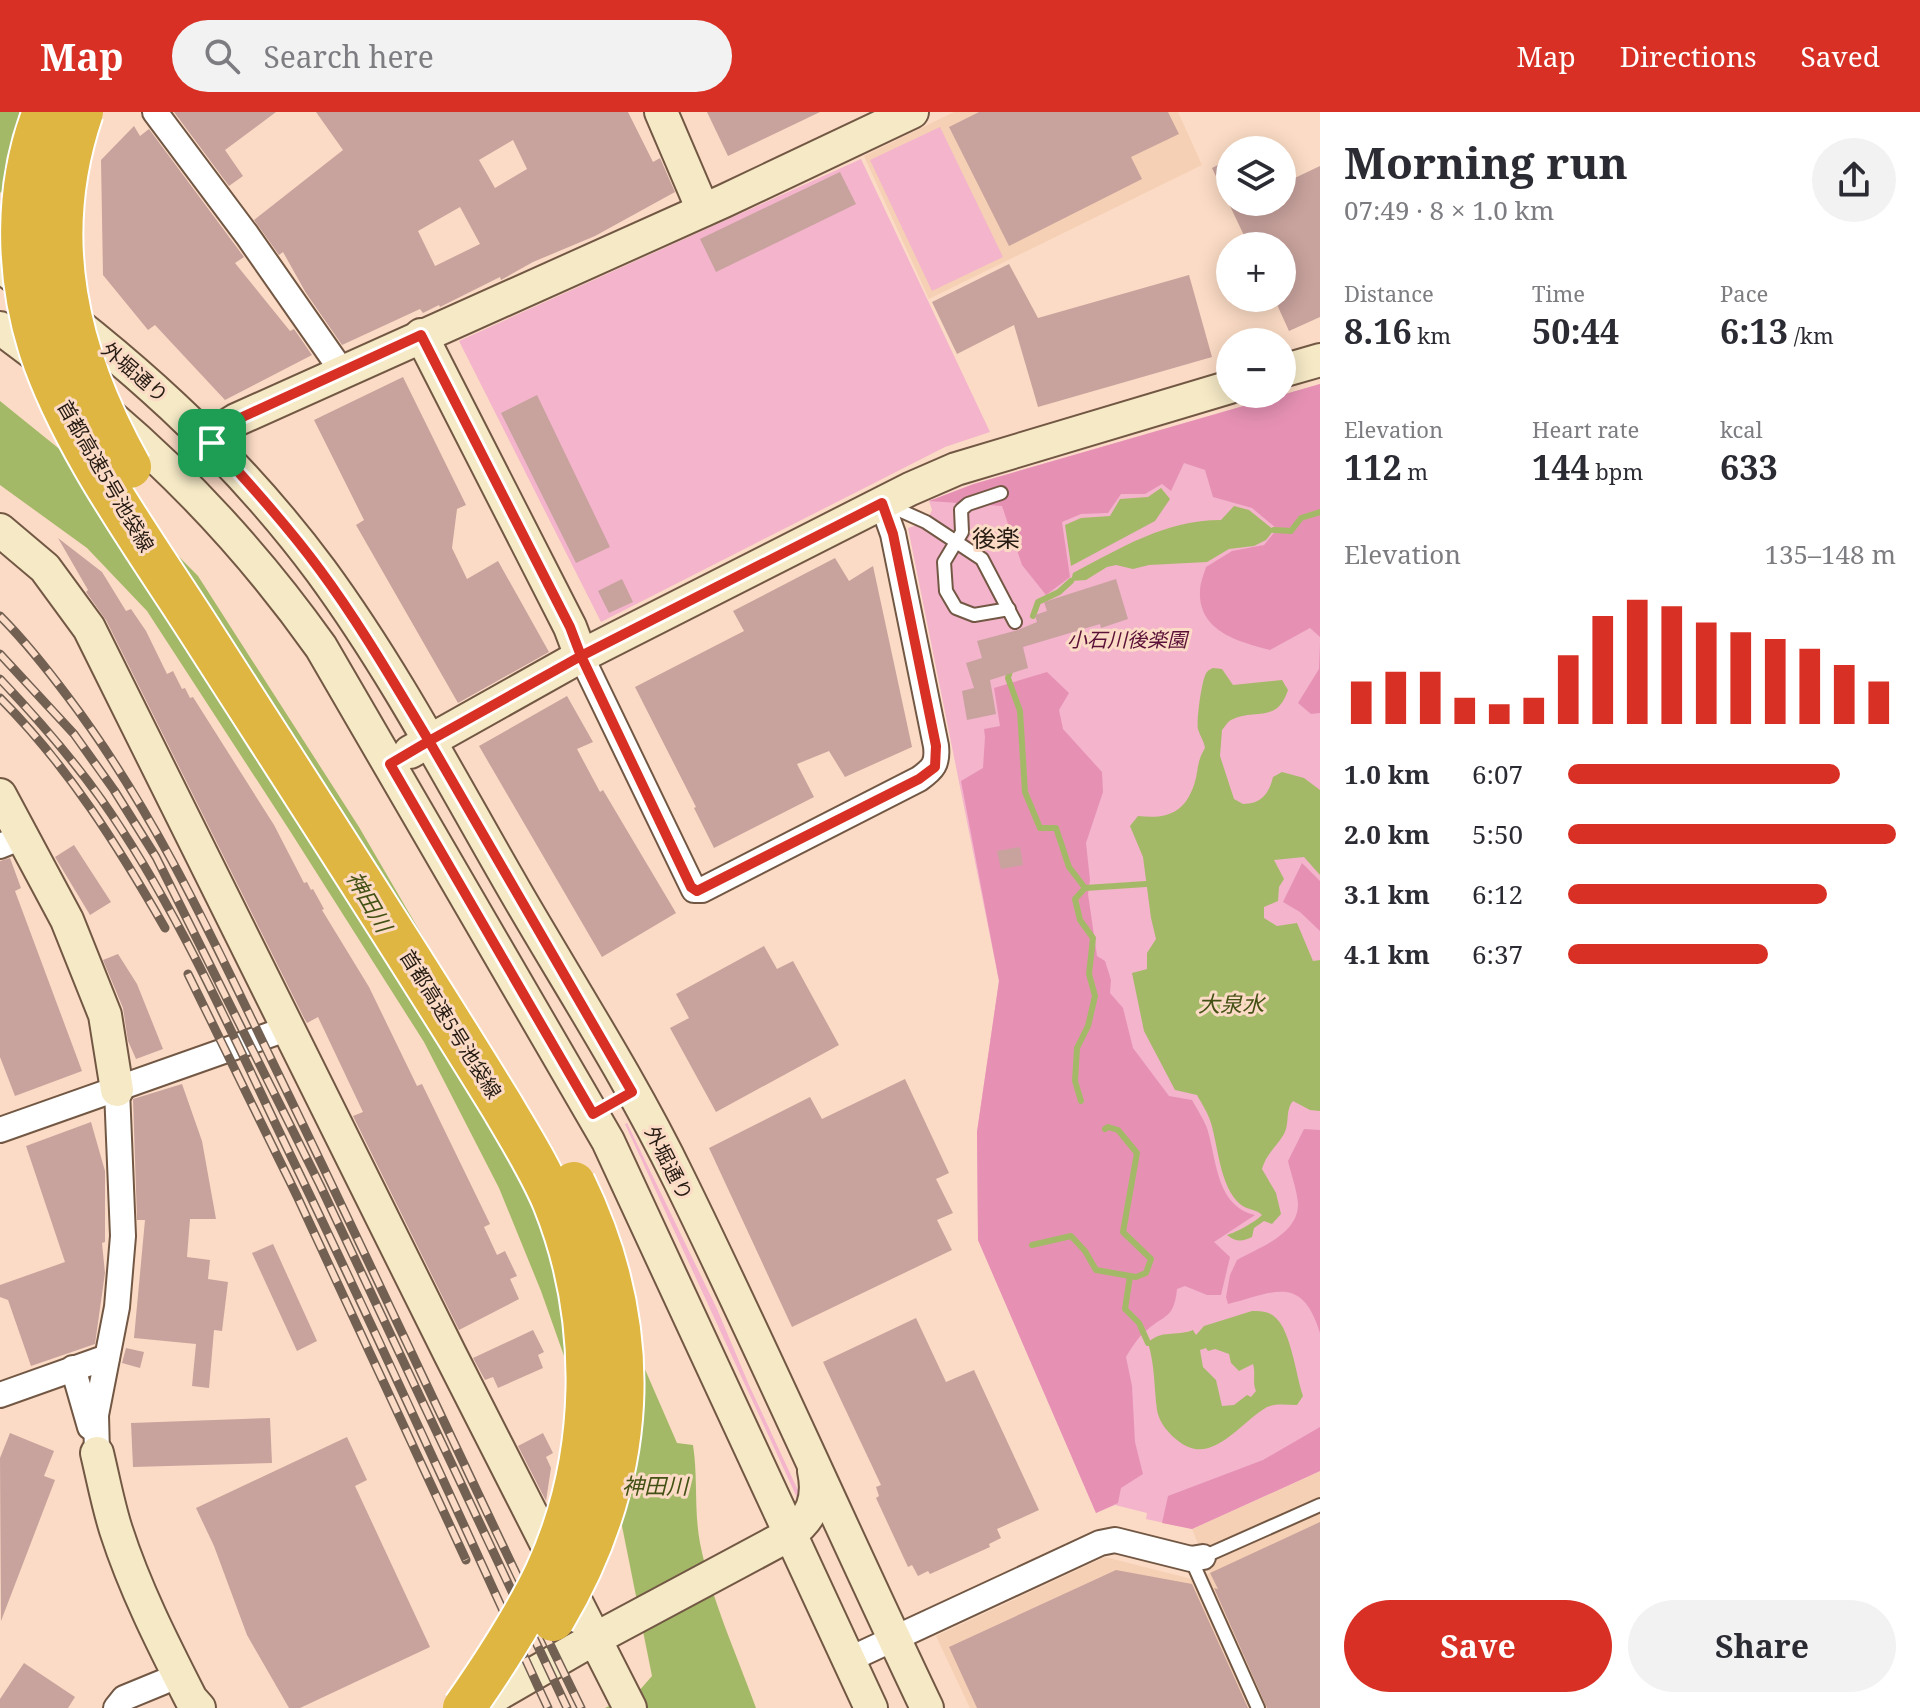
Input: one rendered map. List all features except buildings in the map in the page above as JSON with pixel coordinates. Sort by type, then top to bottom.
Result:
[{"type":"highway","name":"首都高速5号池袋線","points":[[44,112],[26,174],[23,237],[33,321],[59,395],[123,510],[502,1106],[547,1186],[570,1251],[582,1305],[587,1359],[584,1439],[573,1491],[557,1544],[534,1596],[502,1653],[464,1708]]},
{"type":"highway","name":"首都高速5号池袋線","points":[[82,112],[68,160],[61,261],[73,336],[103,416],[161,521],[546,1132],[589,1216],[613,1289],[621,1336],[623,1386],[618,1443],[605,1500],[585,1556],[560,1607],[495,1708]]},
{"type":"street","points":[[155,112],[247,235],[342,371]]},
{"type":"street","points":[[661,112],[703,210]]},
{"type":"street","points":[[212,443],[228,425],[342,371],[703,210],[912,112]]},
{"type":"street","name":"外堀通り","points":[[0,266],[133,368],[212,443],[280,519],[360,628],[429,741],[632,1092],[677,1176],[927,1708]]},
{"type":"street","points":[[0,328],[51,366],[190,488],[295,611],[321,647],[608,1141],[871,1708]]},
{"type":"street","points":[[421,335],[570,627],[581,656],[694,890],[702,890],[851,814],[919,779],[935,767],[937,759],[893,534],[882,503]]},
{"type":"street","points":[[1296,367],[1320,360]]},
{"type":"street","points":[[390,764],[581,656],[882,503],[956,469],[1216,391]]},
{"type":"street","points":[[0,530],[45,568],[89,628],[627,1701]]},
{"type":"street","points":[[0,795],[11,841],[67,920],[105,1015],[117,1090],[123,1236],[117,1307],[96,1415],[97,1453]]},
{"type":"street","points":[[0,1130],[289,1028]]},
{"type":"street","points":[[593,1114],[632,1092]]},
{"type":"street","points":[[0,1395],[107,1357]]},
{"type":"street","points":[[73,1368],[116,1528],[130,1568],[154,1625],[191,1699],[199,1708]]},
{"type":"street","points":[[474,1708],[789,1535],[800,1527],[814,1508],[817,1487],[813,1468]]},
{"type":"street","points":[[848,1660],[1100,1543],[1115,1540],[1197,1558]]},
{"type":"street","points":[[116,1708],[124,1698],[163,1682]]},
{"type":"lane","points":[[882,503],[926,522],[957,540],[982,559],[1012,616],[974,615],[956,608],[946,591],[944,562],[957,540],[962,532],[961,510],[968,504],[1001,493]]},
{"type":"lane","points":[[1258,1708],[1197,1558],[1320,1505]]},
{"type":"shaded area","points":[[954,112],[1178,112],[1202,165],[929,299],[864,156]]},
{"type":"shaded area","points":[[1320,384],[1320,637],[1310,628],[1270,650],[1234,639],[1213,626],[1206,616],[1200,591],[1206,567],[1232,551],[1264,545],[1277,529],[1252,508],[1213,497],[1205,470],[1184,463],[1171,491],[1162,484],[1145,494],[1121,494],[1108,513],[1081,514],[1062,522],[1070,577],[1046,595],[1022,565],[1002,506],[929,501],[974,484],[1237,408],[1296,408],[1296,391]]},
{"type":"shaded area","points":[[1320,644],[1320,713],[1311,714],[1298,703],[1319,669]]},
{"type":"shaded area","points":[[1047,672],[1069,693],[1059,710],[1063,729],[1102,772],[1103,792],[1086,843],[1090,880],[1088,894],[1097,956],[1105,961],[1111,980],[1110,993],[1123,1008],[1133,1048],[1169,1096],[1192,1100],[1207,1128],[1225,1192],[1242,1210],[1255,1215],[1214,1242],[1230,1257],[1221,1295],[1207,1295],[1185,1286],[1177,1289],[1174,1306],[1168,1315],[1141,1336],[1126,1357],[1132,1386],[1135,1442],[1143,1474],[1121,1488],[1118,1503],[1096,1513],[978,1240],[977,1132],[999,981],[961,781],[983,768],[984,729],[1000,726],[994,688]]},
{"type":"shaded area","points":[[1302,863],[1320,881],[1320,931],[1300,912],[1283,902]]},
{"type":"shaded area","points":[[1304,1129],[1320,1130],[1320,1333],[1313,1314],[1305,1302],[1295,1295],[1273,1292],[1228,1304],[1226,1297],[1230,1275],[1237,1260],[1276,1239],[1292,1224],[1298,1204],[1288,1161]]},
{"type":"shaded area","points":[[1320,1427],[1320,1471],[1192,1529],[1162,1523],[1168,1496],[1263,1460]]},
{"type":"shaded area","points":[[1320,1471],[1320,1708],[970,1708],[936,1636],[1105,1557],[1192,1579],[1210,1573],[1192,1529]]},
{"type":"green space","points":[[940,127],[1003,257],[932,291],[870,160]]},
{"type":"green space","points":[[861,159],[990,432],[945,447],[601,622],[459,341]]},
{"type":"green space","name":"小石川後楽園","points":[[1320,384],[1320,1471],[1192,1529],[1146,1519],[1147,1513],[1115,1505],[1096,1513],[978,1240],[977,1132],[999,981],[908,528],[926,522],[932,510],[929,501],[973,484],[1237,408],[1296,408],[1296,391]]},
{"type":"green space","points":[[627,1123],[717,1309],[803,1501],[799,1502]]},
{"type":"water","points":[[0,112],[84,112],[0,193]]},
{"type":"water","name":"神田川","points":[[0,401],[125,502],[198,576],[359,827],[468,1014],[601,1268],[677,1443],[693,1445],[698,1531],[705,1564],[756,1708],[605,1708],[638,1692],[652,1676],[619,1511],[541,1291],[499,1188],[424,1042],[147,611],[87,548],[0,485]]},
{"type":"water","points":[[1161,488],[1170,499],[1155,521],[1071,566],[1065,525],[1081,518],[1110,516],[1120,499],[1148,497]]},
{"type":"water","points":[[1234,506],[1249,510],[1274,530],[1266,540],[1254,546],[1229,549],[1207,562],[1149,565],[1133,569],[1116,565],[1086,580],[1071,581],[1073,573],[1126,545],[1181,525],[1221,520]]},
{"type":"water","name":"大泉水","points":[[1213,668],[1222,669],[1233,685],[1282,680],[1288,690],[1278,707],[1231,720],[1222,730],[1220,756],[1234,799],[1243,804],[1259,800],[1273,777],[1282,772],[1304,778],[1320,790],[1320,875],[1304,857],[1274,860],[1284,879],[1279,887],[1278,901],[1264,907],[1264,918],[1277,926],[1297,923],[1313,961],[1320,960],[1320,1111],[1310,1110],[1293,1101],[1284,1134],[1262,1169],[1276,1193],[1281,1214],[1272,1224],[1264,1221],[1254,1228],[1252,1237],[1242,1240],[1227,1235],[1262,1215],[1233,1197],[1221,1166],[1211,1123],[1197,1095],[1175,1090],[1144,1031],[1132,973],[1147,969],[1147,953],[1156,939],[1143,857],[1130,826],[1138,816],[1173,812],[1190,795],[1205,748],[1198,729],[1201,690],[1205,675]]},
{"type":"water","points":[[1252,1311],[1273,1316],[1286,1333],[1303,1396],[1297,1405],[1267,1407],[1225,1440],[1202,1449],[1190,1448],[1177,1440],[1160,1419],[1148,1343],[1163,1335],[1193,1330],[1196,1335],[1204,1326]],"holes":[[[1206,1348],[1208,1351],[1215,1349],[1229,1354],[1231,1363],[1239,1371],[1253,1364],[1256,1391],[1251,1397],[1247,1395],[1234,1405],[1222,1406],[1216,1380],[1203,1367],[1200,1350]]]},
{"type":"waterway","points":[[1274,530],[1291,531],[1301,518],[1320,512]]},
{"type":"waterway","points":[[1033,616],[1038,602],[1059,592],[1071,581]]},
{"type":"waterway","points":[[1011,668],[1008,678],[1020,711],[1025,792],[1040,828],[1056,828],[1069,867],[1085,888]]},
{"type":"waterway","points":[[1081,1101],[1075,1081],[1077,1048],[1088,1026],[1095,996],[1089,974],[1093,938],[1080,920],[1075,899],[1085,888],[1146,884]]},
{"type":"waterway","points":[[1032,1245],[1071,1236],[1096,1270],[1136,1277],[1146,1273],[1151,1259],[1123,1232],[1137,1153],[1118,1130],[1105,1129]]},
{"type":"waterway","points":[[1130,1276],[1125,1309],[1139,1323],[1148,1343]]},
{"type":"railway","points":[[0,616],[44,666],[99,740],[179,874],[311,1142],[581,1708]]},
{"type":"railway","points":[[0,654],[74,734],[156,857],[320,1185],[567,1708]]},
{"type":"railway","points":[[0,679],[53,738],[101,799],[129,840],[179,926],[354,1289],[548,1708]]},
{"type":"railway","points":[[0,698],[47,751],[90,807],[165,928]]},
{"type":"railway","points":[[188,974],[297,1196],[466,1560]]},
{"type":"district","name":"後楽","points":[[996,537]]},
{"type":"route","points":[[212,443],[236,420],[421,335],[570,627],[581,656],[882,503],[893,534],[936,746],[935,767],[919,779],[697,891],[691,887],[581,656],[429,741],[632,1092],[593,1114],[390,764],[429,741],[352,615],[319,569],[280,519],[212,443]]}]
